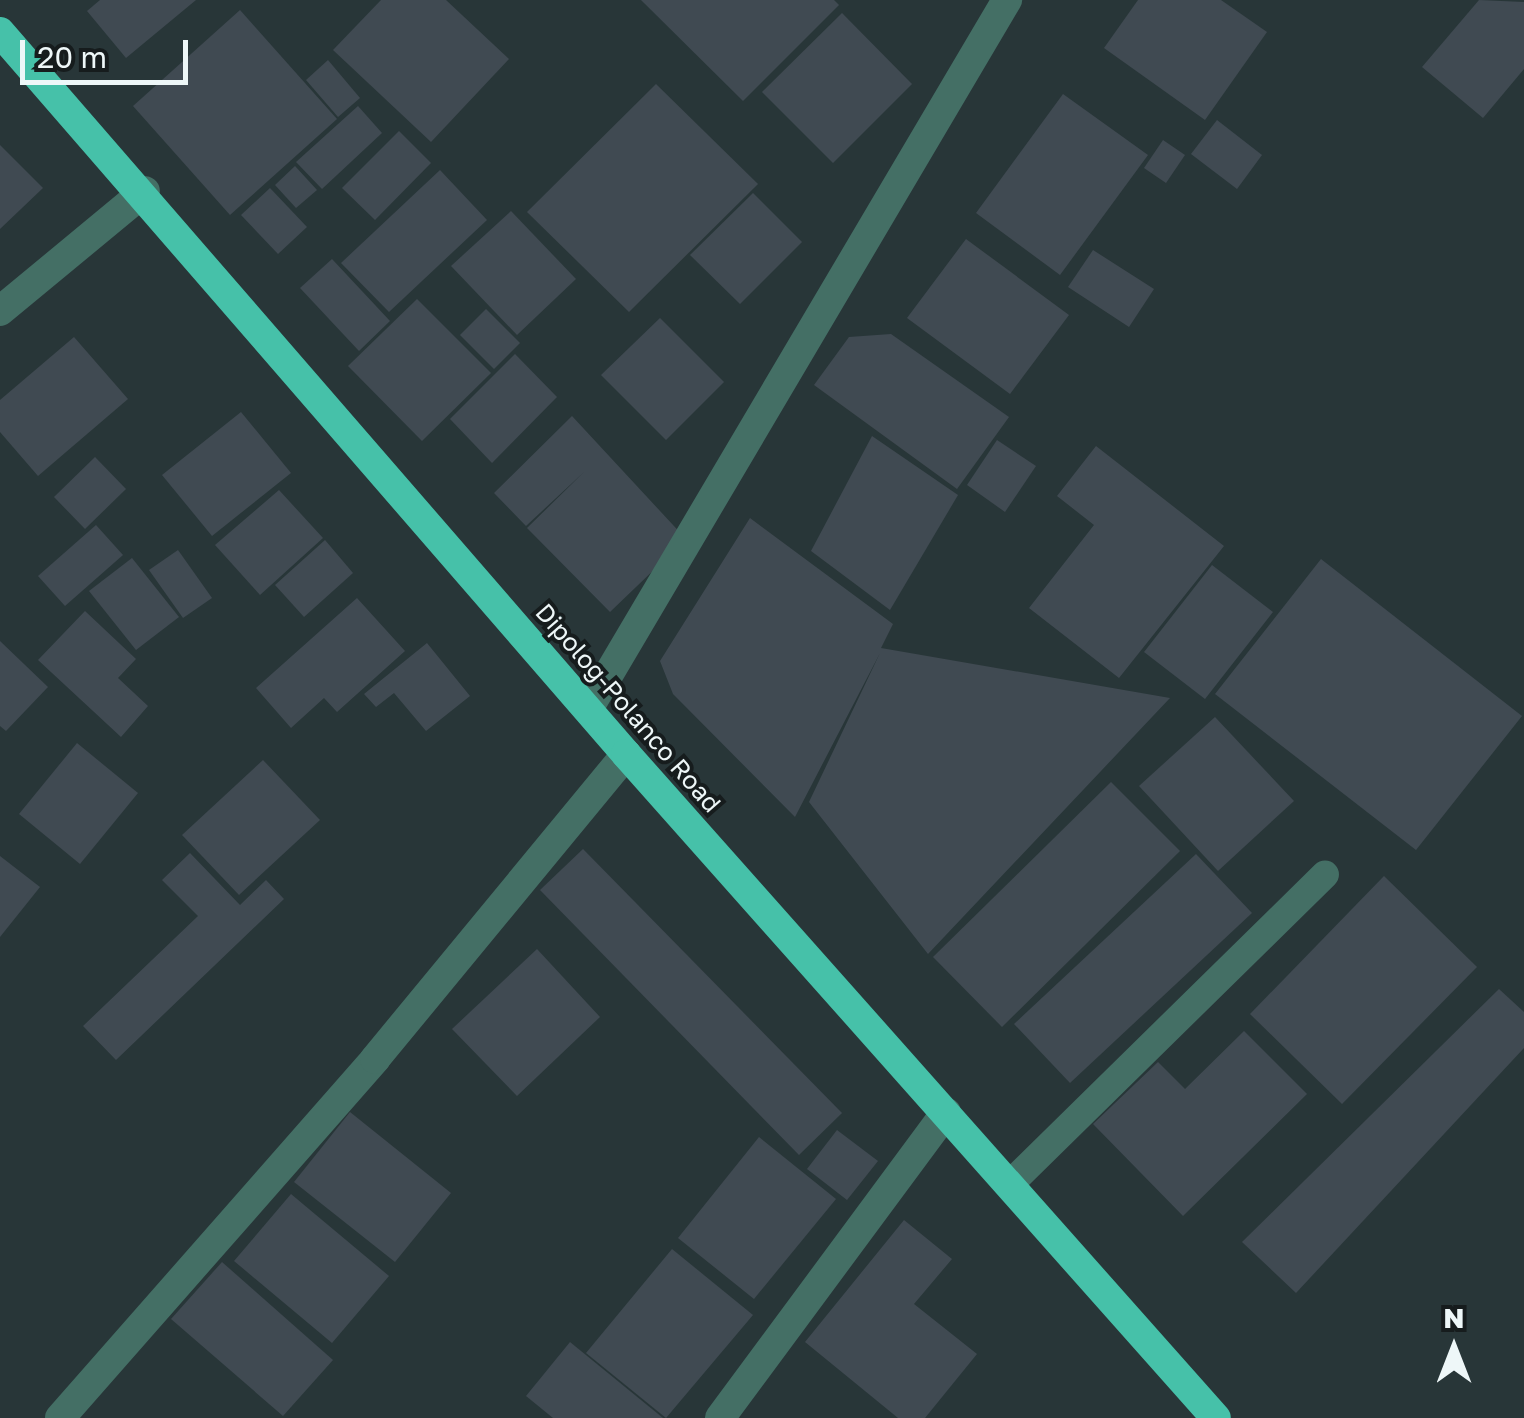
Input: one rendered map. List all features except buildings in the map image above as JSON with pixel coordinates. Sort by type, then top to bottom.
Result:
[{"type":"highway","name":"Dipolog-Polanco Road","points":[[0,32],[144,192],[626,754],[1216,1418]]},
{"type":"street","points":[[588,709],[1007,0]]},
{"type":"street","points":[[0,311],[144,192]]},
{"type":"street","points":[[60,1418],[375,1059],[626,754]]},
{"type":"street","points":[[720,1418],[946,1114]]},
{"type":"lane","points":[[1009,1186],[1325,875]]}]
